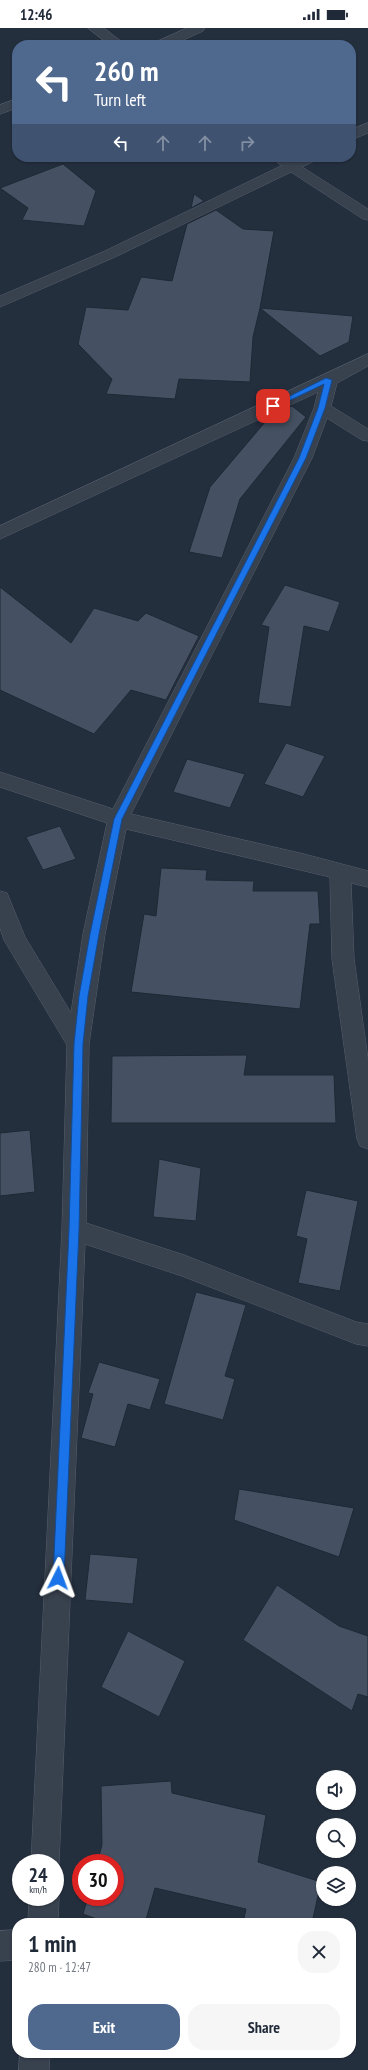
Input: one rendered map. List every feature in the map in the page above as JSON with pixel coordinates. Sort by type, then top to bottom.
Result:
[{"type":"street","points":[[95,28],[112,40]]},
{"type":"street","points":[[172,40],[198,28]]},
{"type":"street","points":[[0,110],[12,105]]},
{"type":"street","points":[[356,133],[368,127]]},
{"type":"street","points":[[285,162],[368,216]]},
{"type":"street","points":[[0,302],[110,254],[302,162]]},
{"type":"street","points":[[0,533],[329,380],[368,359]]},
{"type":"street","points":[[45,1854],[74,1230],[78,1044],[93,942],[118,819],[303,458],[322,408],[329,380]]},
{"type":"street","points":[[322,408],[368,436]]},
{"type":"street","points":[[0,779],[118,819],[368,879]]},
{"type":"street","points":[[340,872],[343,959],[368,1139]]},
{"type":"street","points":[[0,899],[16,940],[78,1044]]},
{"type":"street","points":[[74,1230],[184,1266],[356,1333],[368,1336]]},
{"type":"street","points":[[43,1918],[44,1906]]},
{"type":"street","points":[[0,1946],[12,1945]]},
{"type":"street","points":[[34,2070],[35,2058]]},
{"type":"building","points":[[63,164],[96,191],[84,226],[22,220],[28,208],[0,188]]},
{"type":"building","points":[[194,194],[204,201],[191,208]]},
{"type":"building","points":[[216,210],[243,229],[274,231],[260,308],[253,337],[250,382],[179,379],[175,399],[106,394],[112,379],[78,344],[86,307],[128,310],[141,277],[172,281],[187,224]]},
{"type":"building","points":[[260,308],[353,316],[349,342],[320,356]]},
{"type":"building","points":[[292,406],[306,417],[240,499],[222,558],[189,552],[210,487],[271,415]]},
{"type":"building","points":[[285,585],[340,602],[329,632],[304,626],[291,707],[258,703],[269,627],[261,625]]},
{"type":"building","points":[[0,587],[71,643],[94,608],[138,621],[146,613],[199,636],[166,700],[131,690],[94,734],[0,690]]},
{"type":"building","points":[[286,743],[325,756],[303,797],[264,784]]},
{"type":"building","points":[[187,759],[245,774],[230,808],[173,792]]},
{"type":"building","points":[[60,826],[76,859],[43,870],[26,837]]},
{"type":"building","points":[[161,868],[207,870],[206,880],[254,881],[253,891],[318,891],[320,924],[310,924],[300,1009],[131,992],[144,914],[156,916]]},
{"type":"building","points":[[247,1055],[244,1075],[334,1075],[336,1123],[111,1123],[112,1056]]},
{"type":"building","points":[[30,1130],[35,1192],[0,1196],[0,1133]]},
{"type":"building","points":[[159,1159],[201,1168],[196,1221],[153,1217]]},
{"type":"building","points":[[306,1190],[358,1201],[340,1291],[298,1283],[307,1239],[296,1236]]},
{"type":"building","points":[[196,1292],[246,1305],[225,1376],[235,1379],[223,1420],[164,1404]]},
{"type":"building","points":[[99,1362],[160,1379],[150,1410],[128,1404],[115,1447],[81,1438],[93,1394],[88,1393]]},
{"type":"building","points":[[239,1489],[354,1508],[339,1557],[234,1520]]},
{"type":"building","points":[[90,1554],[138,1558],[133,1604],[85,1600]]},
{"type":"building","points":[[277,1585],[339,1626],[368,1636],[368,1697],[358,1694],[352,1711],[243,1640]]},
{"type":"building","points":[[128,1631],[185,1661],[159,1717],[101,1687]]},
{"type":"building","points":[[171,1781],[172,1793],[266,1815],[258,1862],[316,1880],[316,1905],[313,1918],[244,1918],[246,1909],[155,1888],[146,1918],[94,1918],[83,1914],[85,1906],[124,1906],[124,1854],[100,1854],[102,1845],[101,1786]]},
{"type":"route","points":[[58,1578],[74,1230],[78,1044],[94,934],[118,819],[303,458],[322,408],[329,380],[273,406]]}]
